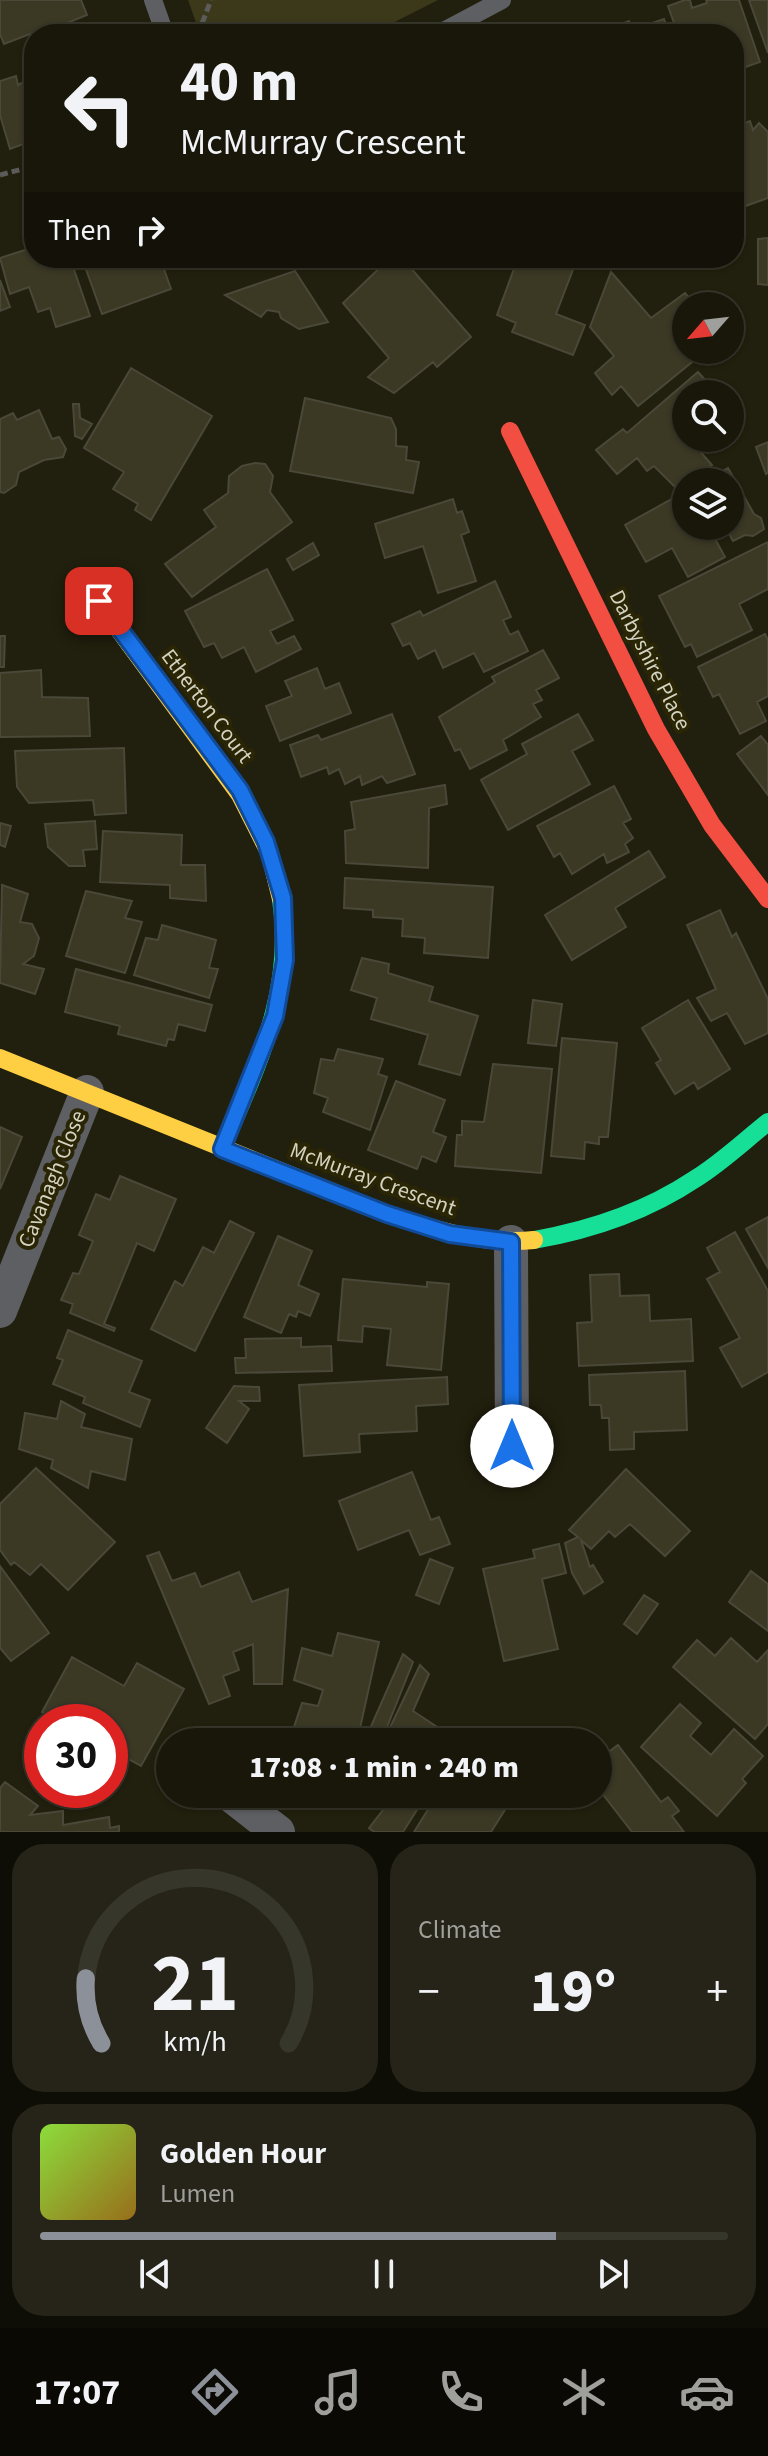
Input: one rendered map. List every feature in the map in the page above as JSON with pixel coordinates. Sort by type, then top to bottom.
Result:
[{"type":"street","name":"Darbyshire Place","points":[[510,431],[656,729],[712,825],[768,899]]},
{"type":"street","name":"Etherton Court","points":[[81,578],[240,790],[266,842],[283,898],[285,960],[275,1016],[222,1149]]},
{"type":"street","name":"McMurray Crescent","points":[[0,1058],[387,1214],[450,1234],[511,1242],[582,1230],[636,1211],[695,1180],[768,1122]]},
{"type":"street","name":"Cavanagh Close","points":[[0,1311],[87,1092]]},
{"type":"street","points":[[511,1242],[512,1446]]},
{"type":"street","points":[[247,1808],[278,1832]]},
{"type":"lane","points":[[153,0],[161,24]]},
{"type":"lane","points":[[457,24],[502,0]]},
{"type":"path","points":[[202,24],[211,0]]},
{"type":"path","points":[[0,175],[24,169]]},
{"type":"shaded area","points":[[188,0],[438,0],[391,24],[196,24]]},
{"type":"building","points":[[0,0],[81,0],[87,15],[64,24],[24,24],[24,36],[4,44],[0,34]]},
{"type":"building","points":[[685,0],[690,0],[692,8],[707,3],[706,0],[739,0],[760,62],[744,68],[744,24],[674,24],[668,6]]},
{"type":"building","points":[[749,0],[768,0],[768,53]]},
{"type":"building","points":[[664,19],[666,24],[649,24]]},
{"type":"building","points":[[16,76],[18,85],[24,82],[24,144],[10,149],[0,115],[0,81]]},
{"type":"building","points":[[750,121],[753,130],[759,123],[768,132],[768,198],[744,207],[744,123]]},
{"type":"building","points":[[768,238],[768,285],[758,284],[758,239]]},
{"type":"building","points":[[24,250],[24,268],[73,268],[90,316],[56,327],[50,308],[38,312],[29,287],[10,294],[0,258]]},
{"type":"building","points":[[86,268],[164,268],[171,289],[102,314]]},
{"type":"building","points":[[380,268],[411,268],[471,337],[437,367],[433,362],[394,393],[368,377],[389,358],[343,303]]},
{"type":"building","points":[[514,268],[574,268],[556,314],[585,325],[573,355],[512,332],[516,323],[497,315]]},
{"type":"building","points":[[295,271],[328,322],[299,329],[281,318],[279,312],[267,310],[261,317],[225,295]]},
{"type":"building","points":[[611,272],[651,318],[672,303],[672,364],[690,364],[638,406],[621,386],[612,395],[595,373],[614,356],[590,327]]},
{"type":"building","points":[[0,280],[10,307],[0,311]]},
{"type":"building","points":[[131,368],[212,416],[151,520],[135,510],[138,504],[113,489],[124,472],[84,448]]},
{"type":"building","points":[[698,372],[705,380],[689,380]]},
{"type":"building","points":[[672,394],[672,452],[701,452],[712,465],[707,468],[672,468],[672,484],[654,466],[647,471],[637,458],[617,474],[596,450],[623,429],[627,433]]},
{"type":"building","points":[[305,398],[391,418],[396,429],[396,446],[407,447],[406,460],[419,462],[413,493],[290,471]]},
{"type":"building","points":[[73,404],[79,404],[80,418],[92,424],[82,439],[75,436]]},
{"type":"building","points":[[39,410],[52,439],[59,437],[66,449],[63,457],[44,460],[19,472],[16,485],[4,493],[0,492],[0,419],[13,413],[17,420]]},
{"type":"building","points":[[768,442],[768,473],[766,474],[756,447]]},
{"type":"building","points":[[265,464],[273,476],[270,492],[292,522],[192,597],[165,564],[216,527],[204,510],[228,493],[229,476],[242,466]]},
{"type":"building","points":[[744,496],[754,514],[761,518],[764,529],[753,536],[745,535]]},
{"type":"building","points":[[453,499],[457,513],[462,511],[469,532],[461,535],[476,581],[438,593],[423,546],[385,558],[375,524]]},
{"type":"building","points":[[672,499],[672,540],[716,540],[725,557],[688,577],[672,548],[646,562],[625,525]]},
{"type":"building","points":[[768,542],[768,589],[739,604],[752,630],[697,657],[691,644],[685,647],[659,596]]},
{"type":"building","points":[[313,543],[319,555],[293,570],[287,559]]},
{"type":"building","points":[[267,569],[293,620],[270,631],[277,644],[294,636],[301,649],[256,672],[244,647],[222,658],[214,643],[204,647],[185,611]]},
{"type":"building","points":[[495,581],[511,617],[503,620],[510,635],[518,631],[528,651],[484,672],[474,653],[443,668],[435,650],[418,659],[410,643],[403,646],[392,624],[420,611],[423,616]]},
{"type":"building","points":[[765,634],[768,640],[768,696],[757,702],[766,721],[740,734],[719,694],[713,697],[698,667]]},
{"type":"building","points":[[0,636],[5,636],[4,667],[0,667]]},
{"type":"building","points":[[543,650],[559,678],[536,690],[542,700],[533,704],[541,717],[503,740],[507,750],[470,769],[460,749],[455,751],[439,717],[495,682],[492,677]]},
{"type":"building","points":[[317,668],[325,689],[339,683],[351,713],[280,741],[266,706],[292,696],[285,681]]},
{"type":"building","points":[[41,670],[42,697],[88,698],[90,736],[0,737],[0,673]]},
{"type":"building","points":[[392,714],[415,774],[387,783],[382,776],[362,785],[360,776],[345,784],[339,769],[329,774],[327,767],[301,777],[290,745],[318,735],[321,740]]},
{"type":"building","points":[[578,714],[593,740],[572,751],[590,784],[508,830],[481,780],[527,754],[522,744]]},
{"type":"building","points":[[761,736],[768,745],[768,795],[737,754]]},
{"type":"building","points":[[124,748],[126,813],[95,815],[93,800],[29,803],[17,787],[15,751]]},
{"type":"building","points":[[445,785],[447,804],[429,808],[428,868],[346,863],[345,831],[355,829],[351,802]]},
{"type":"building","points":[[614,786],[631,819],[623,823],[633,838],[625,844],[629,852],[607,863],[604,854],[572,874],[560,853],[554,857],[537,826]]},
{"type":"building","points":[[95,821],[97,849],[83,850],[85,866],[69,866],[48,847],[45,824]]},
{"type":"building","points":[[0,823],[11,826],[5,847],[0,845]]},
{"type":"building","points":[[103,831],[182,835],[181,865],[205,865],[206,901],[170,898],[170,885],[100,882]]},
{"type":"building","points":[[649,851],[665,877],[615,908],[626,927],[572,960],[545,915]]},
{"type":"building","points":[[345,878],[493,887],[488,958],[424,953],[425,938],[402,936],[403,919],[373,917],[373,910],[344,908]]},
{"type":"building","points":[[2,885],[28,894],[20,922],[32,924],[39,938],[34,956],[23,964],[44,969],[35,994],[0,983]]},
{"type":"building","points":[[86,891],[132,901],[125,918],[142,922],[125,973],[66,956]]},
{"type":"building","points":[[720,910],[732,937],[736,933],[768,999],[768,1033],[745,1044],[727,1013],[711,1021],[697,998],[716,989],[687,925]]},
{"type":"building","points":[[162,925],[216,940],[209,968],[218,969],[209,998],[134,975],[146,938],[158,940]]},
{"type":"building","points":[[362,958],[389,964],[388,973],[433,987],[429,1001],[478,1016],[460,1075],[419,1064],[428,1035],[371,1019],[377,998],[351,990]]},
{"type":"building","points":[[76,969],[212,1005],[205,1031],[178,1024],[174,1040],[168,1039],[166,1046],[118,1034],[120,1026],[65,1012]]},
{"type":"building","points":[[533,1000],[562,1004],[556,1046],[528,1043]]},
{"type":"building","points":[[688,1000],[730,1069],[698,1089],[694,1082],[675,1094],[656,1063],[661,1060],[642,1028]]},
{"type":"building","points":[[562,1038],[617,1043],[608,1137],[599,1137],[599,1144],[585,1142],[584,1159],[551,1156]]},
{"type":"building","points":[[338,1049],[383,1059],[378,1074],[387,1077],[370,1130],[323,1112],[328,1098],[314,1093],[321,1059],[334,1061]]},
{"type":"building","points":[[493,1064],[552,1069],[541,1173],[455,1166],[457,1135],[462,1135],[462,1121],[484,1122]]},
{"type":"building","points":[[396,1081],[445,1100],[433,1132],[446,1137],[436,1162],[422,1156],[417,1169],[368,1150]]},
{"type":"building","points":[[0,1127],[22,1137],[0,1189]]},
{"type":"building","points":[[120,1176],[176,1199],[154,1251],[137,1243],[104,1324],[115,1328],[114,1331],[70,1313],[73,1304],[61,1300],[73,1273],[79,1274],[93,1241],[79,1235],[96,1194],[110,1200]]},
{"type":"building","points":[[768,1217],[768,1268],[746,1229]]},
{"type":"building","points":[[230,1221],[254,1233],[195,1351],[151,1329],[175,1281],[183,1286],[203,1247],[214,1253]]},
{"type":"building","points":[[735,1232],[768,1291],[768,1372],[742,1387],[720,1348],[740,1338],[707,1279],[720,1272],[707,1248]]},
{"type":"building","points":[[278,1236],[312,1251],[298,1285],[319,1294],[310,1316],[298,1311],[296,1317],[289,1314],[281,1333],[244,1317]]},
{"type":"building","points":[[619,1274],[620,1296],[649,1295],[650,1321],[691,1319],[693,1361],[579,1366],[577,1323],[592,1322],[590,1275]]},
{"type":"building","points":[[343,1279],[427,1287],[427,1282],[449,1284],[441,1370],[387,1365],[391,1329],[363,1326],[362,1342],[338,1340]]},
{"type":"building","points":[[68,1330],[142,1361],[129,1392],[150,1400],[140,1427],[83,1403],[85,1397],[53,1384],[63,1360],[57,1358]]},
{"type":"building","points":[[301,1338],[301,1347],[331,1346],[332,1371],[236,1373],[235,1358],[246,1358],[245,1339]]},
{"type":"building","points":[[685,1371],[687,1430],[634,1432],[634,1449],[610,1450],[609,1418],[602,1418],[601,1405],[590,1405],[589,1375]]},
{"type":"building","points":[[447,1377],[448,1404],[416,1406],[417,1431],[359,1434],[360,1452],[304,1456],[299,1385]]},
{"type":"building","points":[[234,1386],[259,1387],[260,1401],[239,1401],[249,1409],[227,1443],[206,1428]]},
{"type":"building","points":[[61,1401],[85,1414],[81,1427],[132,1439],[125,1480],[91,1471],[88,1488],[51,1468],[53,1460],[19,1449],[25,1413],[57,1419]]},
{"type":"building","points":[[36,1468],[115,1542],[68,1590],[41,1564],[30,1575],[14,1562],[11,1565],[0,1550],[0,1504]]},
{"type":"building","points":[[626,1469],[690,1531],[665,1556],[630,1524],[615,1537],[609,1531],[591,1549],[581,1540],[590,1567],[593,1565],[603,1582],[584,1594],[572,1573],[565,1543],[578,1537],[569,1530]]},
{"type":"building","points":[[412,1472],[431,1520],[439,1517],[450,1544],[420,1555],[409,1530],[358,1550],[339,1501]]},
{"type":"building","points":[[559,1544],[566,1573],[542,1579],[558,1649],[504,1661],[483,1569],[535,1558],[533,1550]]},
{"type":"building","points":[[159,1552],[172,1581],[195,1573],[201,1587],[239,1572],[252,1602],[288,1589],[282,1684],[254,1684],[253,1644],[233,1652],[239,1670],[223,1676],[230,1696],[209,1704],[147,1556]]},
{"type":"building","points":[[430,1559],[453,1568],[439,1604],[416,1595]]},
{"type":"building","points":[[0,1566],[49,1633],[11,1661],[0,1648]]},
{"type":"building","points":[[751,1571],[768,1584],[768,1631],[729,1602]]},
{"type":"building","points":[[644,1595],[658,1604],[637,1634],[624,1624]]},
{"type":"building","points":[[338,1633],[379,1642],[360,1728],[294,1728],[302,1703],[318,1706],[323,1690],[294,1680],[302,1648],[332,1656]]},
{"type":"building","points":[[731,1638],[757,1662],[768,1650],[768,1724],[755,1739],[673,1667],[697,1640],[715,1656]]},
{"type":"building","points":[[403,1654],[413,1662],[387,1727],[370,1728]]},
{"type":"building","points":[[72,1657],[124,1686],[137,1663],[184,1689],[162,1728],[156,1728],[156,1739],[141,1766],[128,1759],[128,1704],[46,1704]]},
{"type":"building","points":[[420,1665],[429,1674],[413,1711],[439,1728],[390,1728]]},
{"type":"building","points":[[680,1704],[701,1723],[690,1736],[711,1755],[734,1729],[763,1756],[742,1779],[746,1783],[717,1816],[641,1747]]},
{"type":"building","points":[[618,1745],[661,1802],[668,1797],[679,1811],[672,1816],[684,1832],[632,1832],[612,1806],[612,1750]]},
{"type":"building","points":[[5,1782],[24,1796],[24,1808],[36,1808],[30,1815],[63,1811],[63,1825],[109,1817],[110,1828],[119,1826],[119,1832],[0,1832],[0,1788]]},
{"type":"building","points":[[384,1808],[418,1808],[403,1832],[374,1832],[369,1828]]},
{"type":"building","points":[[429,1808],[506,1808],[491,1832],[414,1832]]},
{"type":"traffic: fast","points":[[222,1149],[260,1058],[278,997],[284,933],[281,899]]},
{"type":"traffic: fast","points":[[534,1240],[597,1225],[658,1201],[705,1173],[768,1122]]},
{"type":"traffic: slow","points":[[81,578],[240,795],[270,854],[281,899]]},
{"type":"traffic: slow","points":[[0,1058],[387,1214],[441,1231],[478,1238],[534,1240]]},
{"type":"traffic: jam","points":[[510,431],[656,729],[712,825],[768,899]]},
{"type":"route","points":[[99,601],[240,790],[266,842],[283,898],[285,960],[275,1016],[222,1149],[387,1214],[450,1234],[511,1242],[512,1446]]}]
